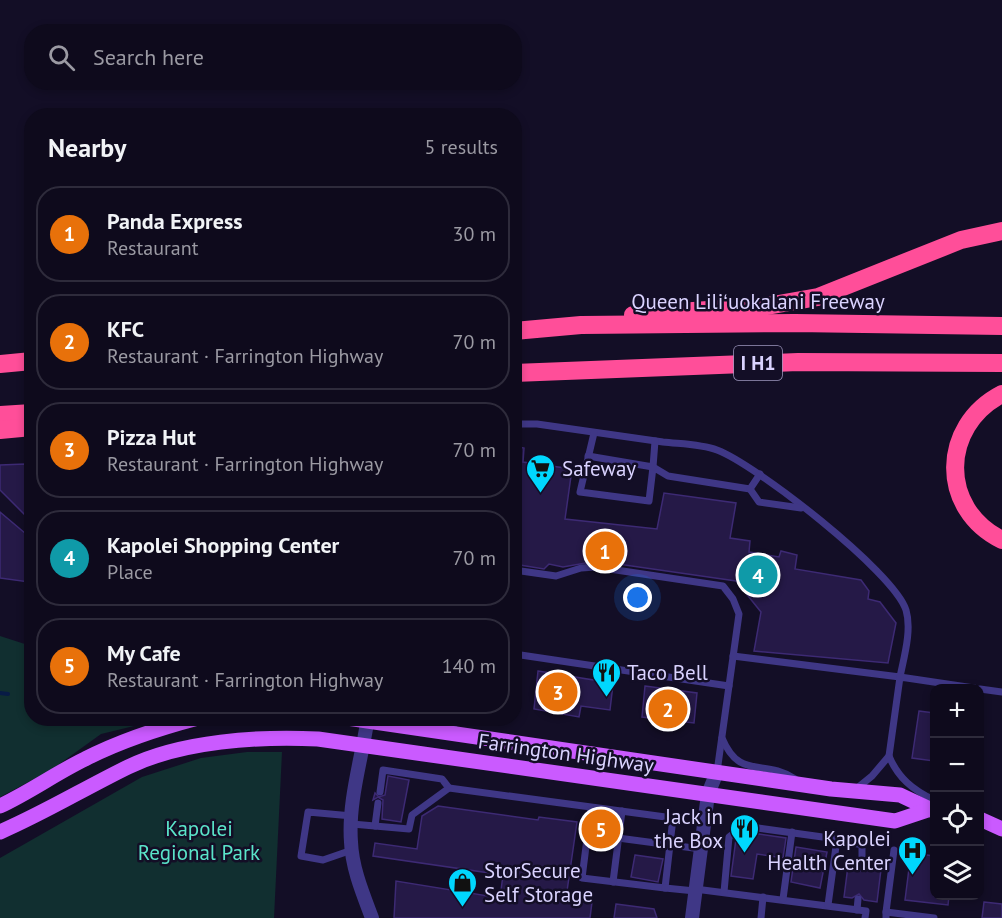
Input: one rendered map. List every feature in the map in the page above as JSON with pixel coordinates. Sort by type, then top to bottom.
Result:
[{"type":"highway","points":[[581,325],[647,312],[752,307],[808,299],[874,277],[961,240],[1002,231]]},
{"type":"highway","name":"Queen Liliʻuokalani Freeway","points":[[522,330],[581,325],[819,323],[1002,326]]},
{"type":"highway","points":[[0,364],[24,362]]},
{"type":"highway","name":"I H1","points":[[522,373],[798,362],[1002,363]]},
{"type":"highway","points":[[0,375],[24,373]]},
{"type":"highway","points":[[1002,394],[986,404],[970,419],[958,445],[955,464],[959,492],[971,516],[985,530],[1002,540]]},
{"type":"highway","points":[[0,415],[24,413]]},
{"type":"highway","points":[[0,430],[24,428]]},
{"type":"main road","points":[[0,806],[31,792],[85,758],[172,726]]},
{"type":"main road","name":"Farrington Highway","points":[[400,726],[805,785],[900,795],[930,806]]},
{"type":"main road","name":"Farrington Highway","points":[[0,832],[129,767],[164,753],[214,744],[291,738],[364,746],[895,821],[930,808]]},
{"type":"main road","points":[[984,817],[1002,817]]},
{"type":"main road","points":[[984,819],[1002,829]]},
{"type":"street","points":[[367,726],[352,820],[352,850],[372,918]]},
{"type":"street","points":[[692,918],[708,794],[717,772]]},
{"type":"lane","points":[[522,424],[537,424],[716,449],[760,474],[804,508],[877,572],[906,608],[909,623],[889,756],[872,776],[854,791]]},
{"type":"lane","points":[[594,433],[580,492],[649,501],[655,441]]},
{"type":"lane","points":[[588,456],[653,467],[668,476],[750,489],[759,502],[804,508]]},
{"type":"lane","points":[[750,489],[760,474]]},
{"type":"lane","points":[[522,571],[556,576],[581,568],[597,567],[723,586],[733,599],[739,614],[717,772]]},
{"type":"lane","points":[[522,655],[729,686]]},
{"type":"lane","points":[[733,656],[947,684]]},
{"type":"lane","points":[[984,690],[1002,692]]},
{"type":"lane","points":[[452,726],[464,736]]},
{"type":"lane","points":[[722,738],[727,751],[741,764],[783,771],[805,785]]},
{"type":"lane","points":[[889,756],[902,778],[930,805]]},
{"type":"lane","points":[[380,792],[383,770],[442,779],[449,788]]},
{"type":"lane","points":[[352,850],[323,860],[301,856],[308,812],[375,826],[409,829],[412,815],[449,788],[673,818],[665,888]]},
{"type":"lane","points":[[375,826],[378,803]]},
{"type":"lane","points":[[591,807],[582,878],[828,905],[866,911],[865,918]]},
{"type":"lane","points":[[613,882],[622,811]]},
{"type":"lane","points":[[724,892],[729,837],[743,826],[858,842],[862,845],[862,867]]},
{"type":"lane","points":[[783,899],[792,832]]},
{"type":"lane","points":[[618,838],[701,849]]},
{"type":"lane","points":[[828,905],[837,839]]},
{"type":"lane","points":[[894,850],[886,915],[934,918]]},
{"type":"lane","points":[[760,918],[763,897]]},
{"type":"lane","points":[[857,910],[858,899]]},
{"type":"green space","points":[[0,636],[24,644],[24,726],[134,726],[101,734],[51,770],[0,797]]},
{"type":"green space","name":"Kapolei Regional Park","points":[[247,752],[282,752],[274,918],[0,918],[0,858],[142,777],[201,758]]},
{"type":"building","points":[[522,448],[524,448],[523,462],[572,469],[565,519],[657,529],[664,493],[736,503],[730,538],[750,541],[749,552],[779,557],[781,551],[797,555],[795,569],[861,580],[869,591],[868,599],[880,602],[896,623],[888,663],[754,651],[761,612],[736,581],[597,561],[563,567],[549,564],[544,569],[522,565]]},
{"type":"building","points":[[24,464],[24,514],[0,490],[0,465]]},
{"type":"building","points":[[0,512],[24,532],[24,581],[0,578]]},
{"type":"building","points":[[538,671],[594,680],[594,673],[614,676],[610,710],[581,706],[579,717],[534,709]]},
{"type":"building","points":[[645,686],[697,693],[694,723],[642,717]]},
{"type":"building","points":[[919,711],[930,712],[930,760],[912,758]]},
{"type":"building","points":[[388,776],[409,780],[401,822],[382,819],[383,800],[378,797],[373,800],[375,793],[379,797],[385,795]]},
{"type":"building","points":[[438,806],[538,820],[539,817],[577,822],[566,898],[592,902],[590,918],[394,918],[396,881],[500,898],[503,875],[373,856],[375,843],[417,849],[422,816]]},
{"type":"building","points":[[745,832],[786,838],[783,858],[757,854],[753,879],[731,876],[736,839]]},
{"type":"building","points":[[796,847],[827,852],[820,888],[791,882]]},
{"type":"building","points":[[911,853],[930,855],[930,900],[949,900],[948,905],[905,900]]},
{"type":"building","points":[[635,855],[663,859],[658,882],[631,877]]},
{"type":"building","points":[[870,859],[882,861],[877,902],[864,900],[859,894],[852,898],[844,897],[848,866],[864,872],[869,868]]},
{"type":"building","points":[[984,902],[1002,904],[1002,918],[982,918]]},
{"type":"building","points":[[616,904],[654,909],[657,918],[614,918]]},
{"type":"waterway","points":[[0,693],[8,694]]},
{"type":"place","name":"Safeway","points":[[541,494]]},
{"type":"place","name":"Panda Express","points":[[605,551]]},
{"type":"place","name":"Kapolei Shopping Center","points":[[758,575]]},
{"type":"place","name":"Pizza Hut","points":[[558,692]]},
{"type":"place","name":"Taco Bell","points":[[606,698]]},
{"type":"place","name":"KFC","points":[[668,709]]},
{"type":"place","name":"My Cafe","points":[[601,829]]},
{"type":"place","name":"Jack in the Box","points":[[744,854]]},
{"type":"place","name":"Kapolei Health Center","points":[[912,876]]},
{"type":"place","name":"StorSecure Self Storage","points":[[463,908]]}]
